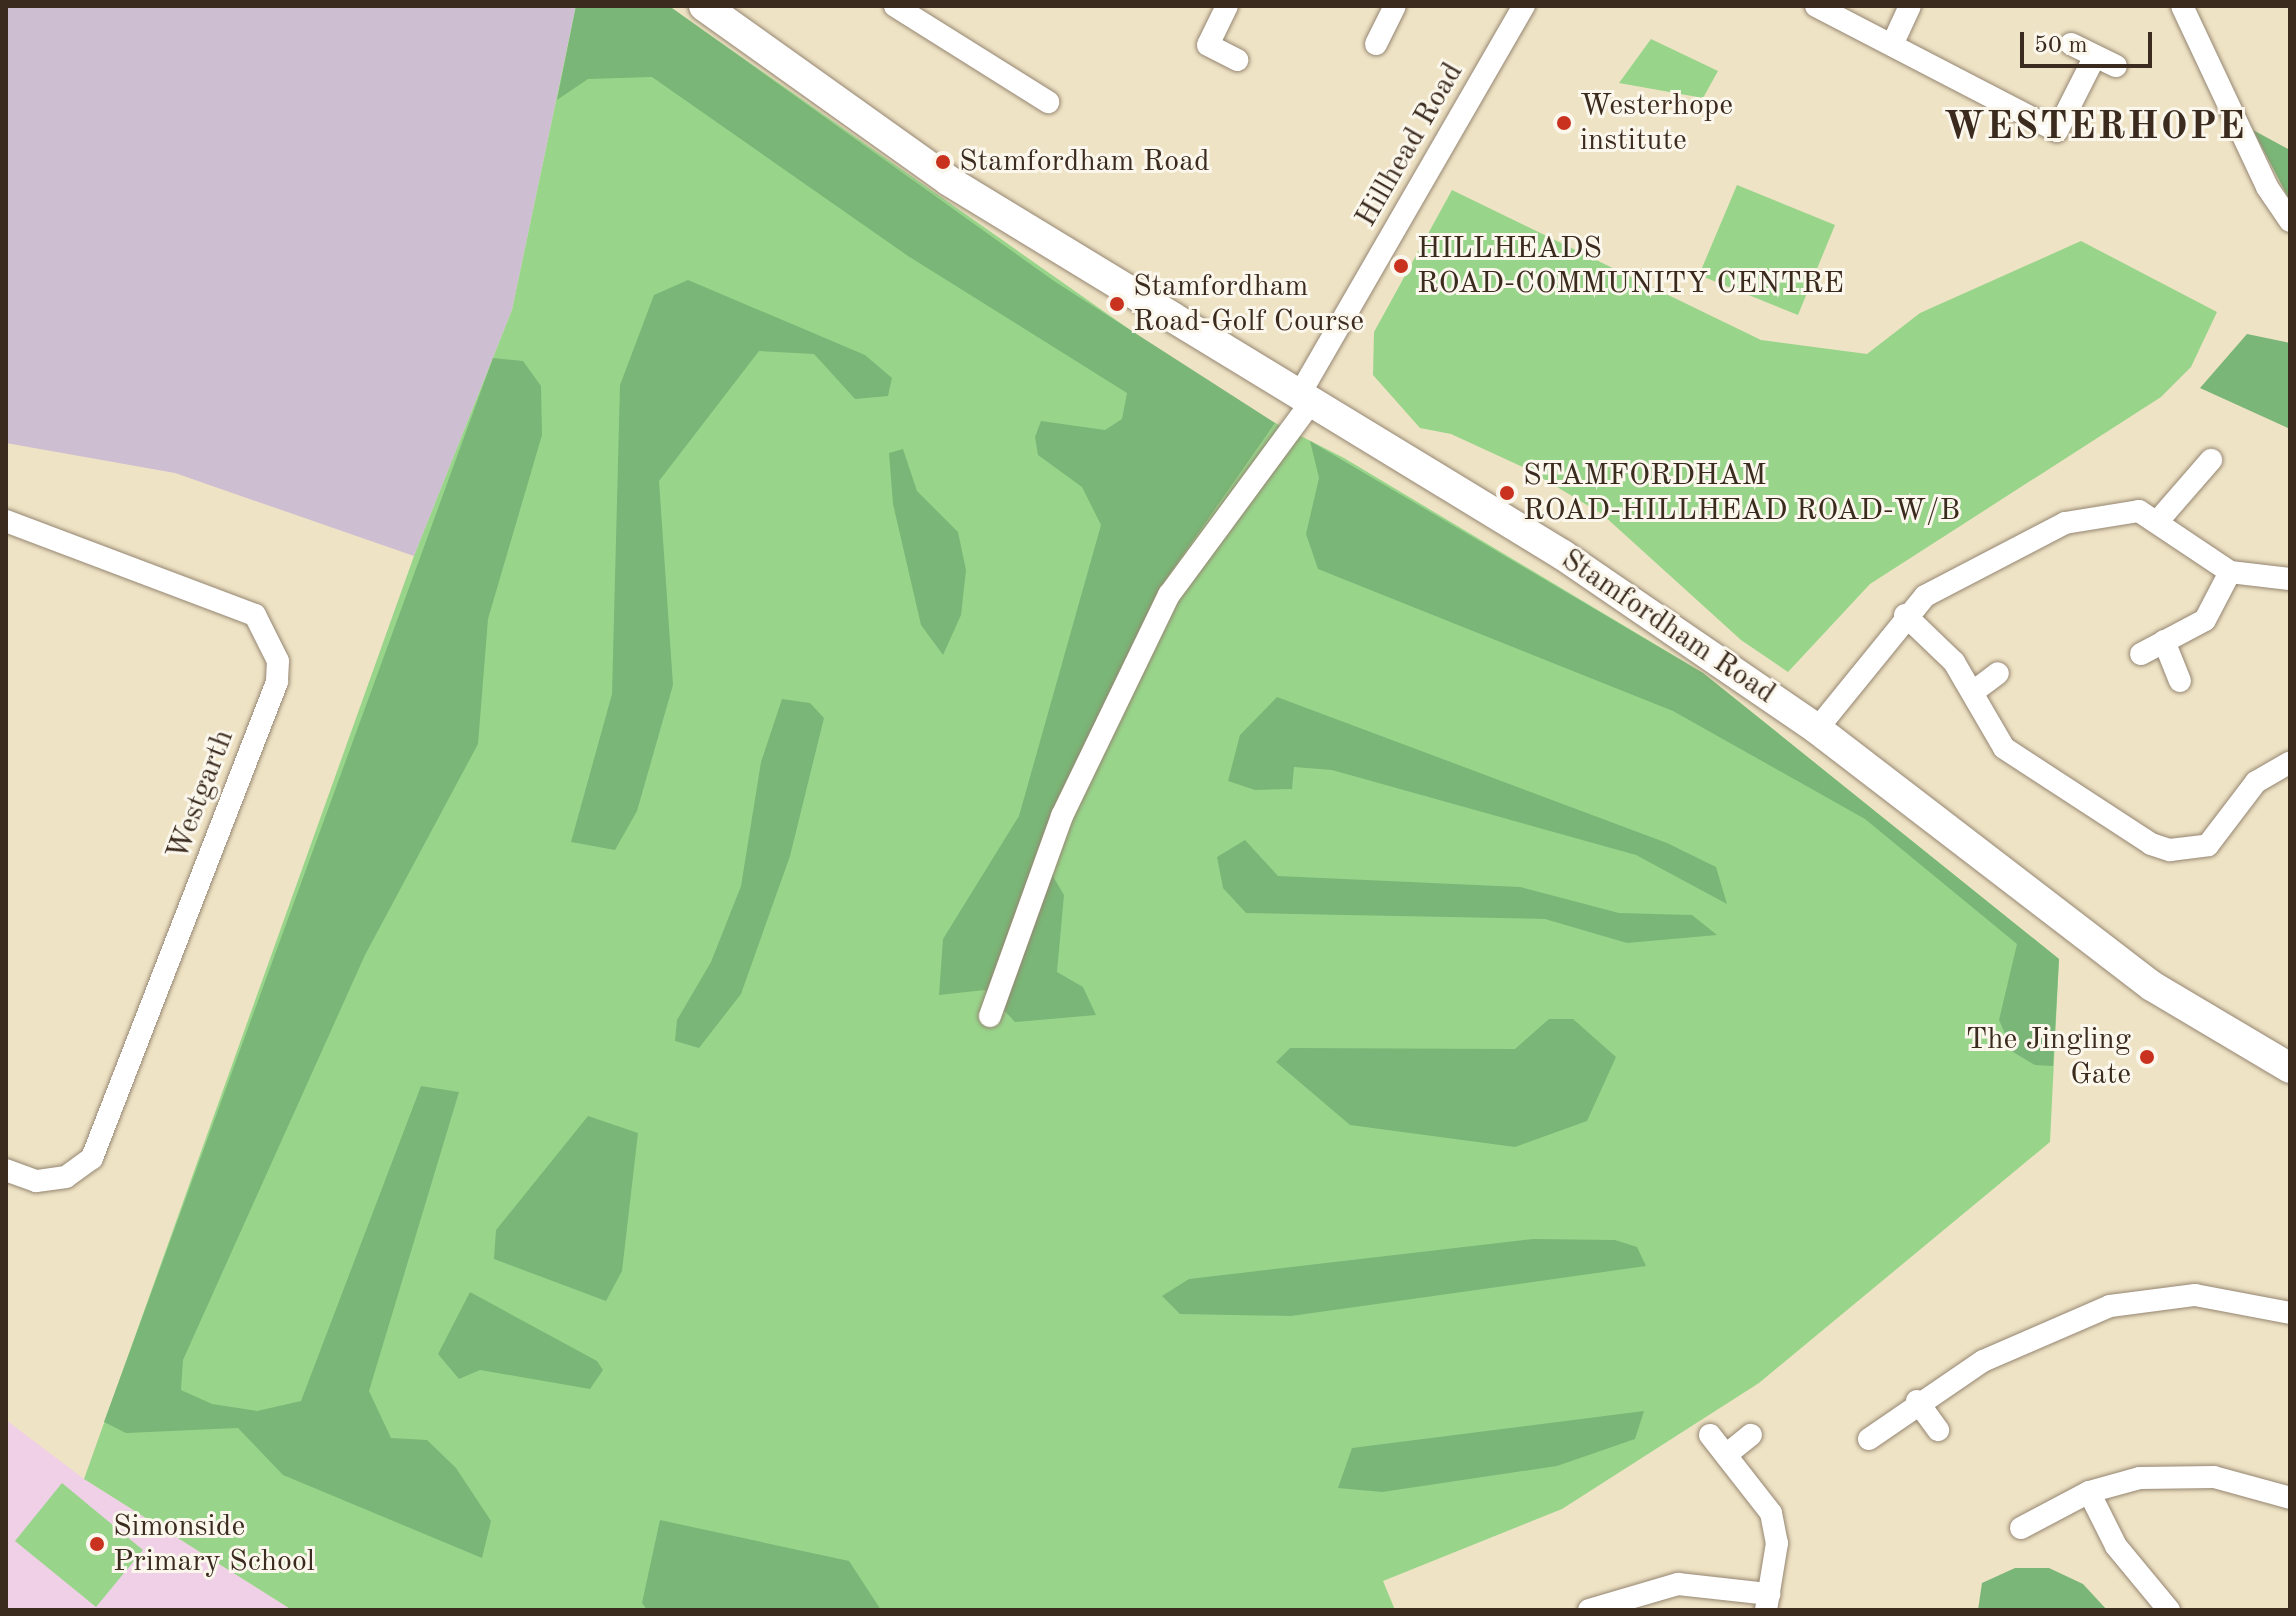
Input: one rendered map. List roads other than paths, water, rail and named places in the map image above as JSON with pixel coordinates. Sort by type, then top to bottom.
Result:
[{"type":"main road","name":"Stamfordham Road","points":[[704,6],[949,181],[1563,555],[1817,729],[2152,986],[2290,1068]]},
{"type":"street","points":[[895,6],[1048,102]]},
{"type":"street","points":[[1227,6],[1208,45],[1237,60]]},
{"type":"street","points":[[1376,44],[1395,6]]},
{"type":"street","name":"Hillhead Road","points":[[990,1016],[1062,816],[1169,595],[1304,400],[1361,291],[1524,6]]},
{"type":"street","points":[[1361,291],[1401,242],[1541,6]]},
{"type":"street","points":[[1816,6],[2057,131],[2095,56]]},
{"type":"street","points":[[1892,45],[1910,6]]},
{"type":"street","points":[[2182,6],[2290,221]]},
{"type":"street","points":[[2071,44],[2116,66]]},
{"type":"street","points":[[2158,521],[2211,460]]},
{"type":"street","points":[[1817,729],[1905,615],[1948,581],[2065,523],[2139,511],[2230,572],[2290,579]]},
{"type":"street","name":"Westgarth","points":[[6,521],[255,615],[278,661],[277,682],[92,1158],[51,1179],[6,1170]]},
{"type":"street","points":[[2141,654],[2205,620],[2230,572]]},
{"type":"street","points":[[1905,615],[1973,692],[2004,748],[2170,850],[2208,845],[2256,782],[2290,762]]},
{"type":"street","points":[[2164,641],[2180,681]]},
{"type":"street","points":[[1973,692],[1998,673]]},
{"type":"street","points":[[1869,1439],[1917,1401],[2017,1344],[2132,1301],[2218,1297],[2290,1313]]},
{"type":"street","points":[[1917,1401],[1938,1430]]},
{"type":"street","points":[[1589,1610],[1678,1584],[1768,1602],[1776,1528],[1710,1435]]},
{"type":"street","points":[[1726,1455],[1751,1435]]},
{"type":"street","points":[[2021,1528],[2089,1492],[2140,1478],[2194,1476],[2290,1498]]},
{"type":"street","points":[[2089,1492],[2126,1561],[2169,1610]]},
{"type":"place","name":"Westerhope institute","points":[[1564,123]]},
{"type":"place","name":"Stamfordham Road","points":[[943,162]]},
{"type":"place","name":"HILLHEADS ROAD-COMMUNITY CENTRE","points":[[1401,266]]},
{"type":"place","name":"Stamfordham Road-Golf Course","points":[[1117,304]]},
{"type":"place","name":"STAMFORDHAM ROAD-HILLHEAD ROAD-W/B","points":[[1507,493]]},
{"type":"place","name":"The Jingling Gate","points":[[2147,1057]]},
{"type":"place","name":"Simonside Primary School","points":[[97,1544]]},
{"type":"district","name":"WESTERHOPE","points":[[2095,129]]}]
